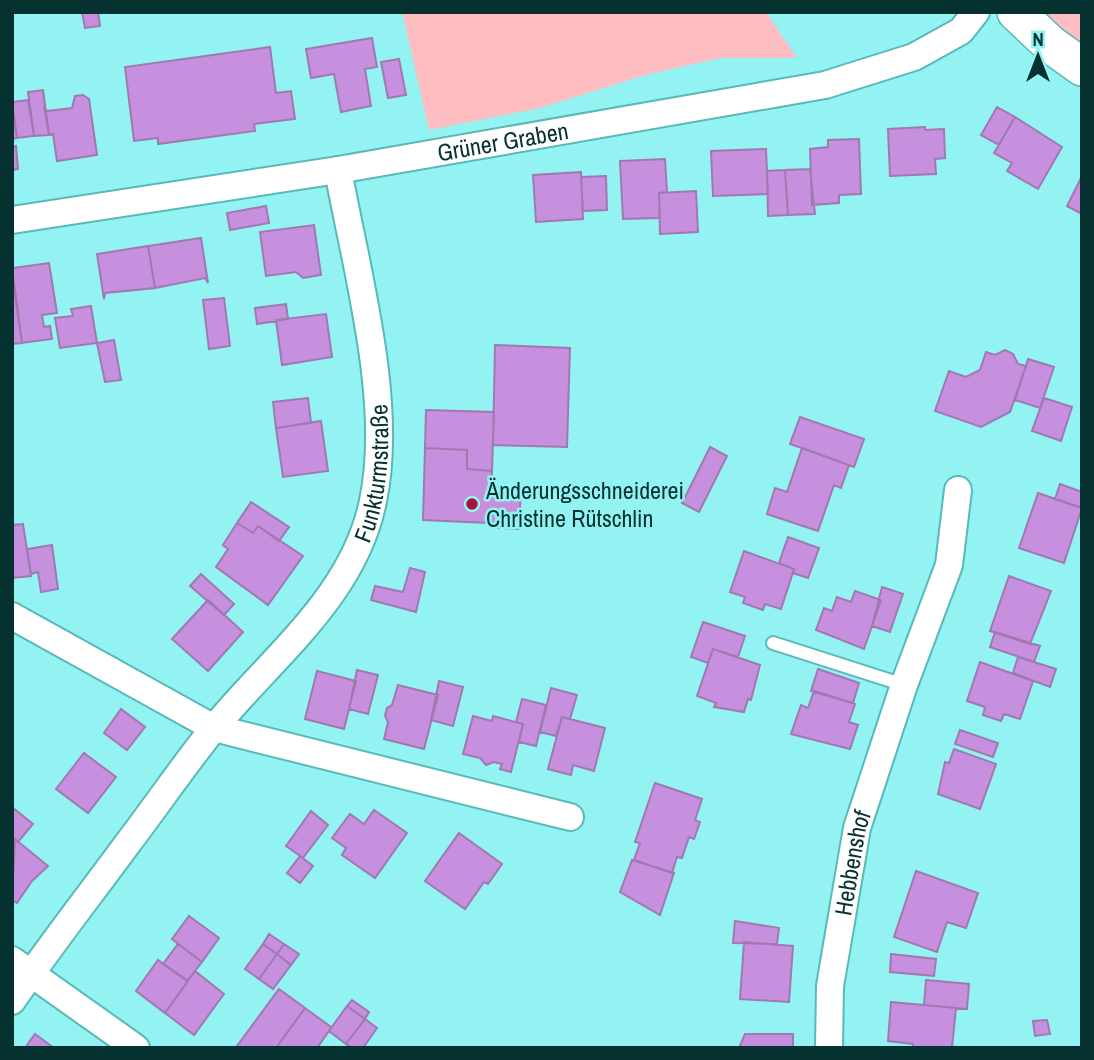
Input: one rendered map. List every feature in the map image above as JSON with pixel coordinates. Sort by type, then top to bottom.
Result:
[{"type":"street","name":"Grüner Graben","points":[[12,220],[338,170],[825,85],[914,57],[961,31],[976,12]]},
{"type":"street","points":[[1016,12],[1050,44],[1082,67]]},
{"type":"street","name":"Funkturmstraße","points":[[12,1002],[21,967],[214,728],[326,602],[354,558],[373,500],[378,453],[375,377],[338,170]]},
{"type":"street","name":"Hebbenshof","points":[[829,1048],[830,986],[857,828],[904,685],[950,565],[958,490]]},
{"type":"street","points":[[12,616],[214,728],[569,817]]},
{"type":"street","points":[[21,967],[136,1048]]},
{"type":"lane","points":[[773,643],[904,685]]},
{"type":"shaded area","points":[[402,12],[766,12],[797,58],[721,58],[649,74],[540,108],[429,130]]},
{"type":"shaded area","points":[[1038,12],[1082,12],[1082,49]]},
{"type":"building","points":[[82,12],[98,12],[100,26],[85,28]]},
{"type":"building","points":[[372,38],[377,67],[365,69],[371,106],[341,112],[334,74],[311,78],[306,49]]},
{"type":"building","points":[[270,47],[276,93],[291,91],[295,119],[254,124],[255,131],[158,144],[158,138],[134,141],[125,67]]},
{"type":"building","points":[[399,59],[406,95],[388,98],[381,62]]},
{"type":"building","points":[[43,90],[49,135],[34,136],[28,92]]},
{"type":"building","points":[[83,95],[89,99],[97,155],[57,161],[53,134],[49,135],[44,106],[47,111],[72,108],[75,96]]},
{"type":"building","points":[[28,100],[34,136],[17,138],[12,102]]},
{"type":"building","points":[[12,105],[17,138],[12,139]]},
{"type":"building","points":[[997,107],[1015,117],[999,145],[981,135]]},
{"type":"building","points":[[1015,117],[1062,147],[1038,189],[1007,171],[1012,163],[994,153]]},
{"type":"building","points":[[925,127],[925,130],[944,129],[945,158],[935,159],[936,174],[890,176],[888,129]]},
{"type":"building","points":[[859,139],[861,194],[839,195],[839,203],[812,205],[810,149],[828,147],[828,140]]},
{"type":"building","points":[[16,146],[18,169],[12,170],[12,147]]},
{"type":"building","points":[[766,149],[768,194],[713,196],[711,151]]},
{"type":"building","points":[[665,159],[667,192],[659,193],[660,218],[623,219],[620,161]]},
{"type":"building","points":[[810,169],[815,214],[788,215],[785,170]]},
{"type":"building","points":[[785,170],[788,215],[768,216],[767,171]]},
{"type":"building","points":[[581,172],[583,219],[536,222],[533,175]]},
{"type":"building","points":[[606,176],[607,210],[583,211],[581,177]]},
{"type":"building","points":[[1082,176],[1082,214],[1067,206]]},
{"type":"building","points":[[696,191],[698,232],[660,234],[659,193]]},
{"type":"building","points":[[266,206],[269,223],[230,230],[227,213]]},
{"type":"building","points":[[314,225],[321,275],[303,278],[296,272],[266,276],[260,232]]},
{"type":"building","points":[[201,238],[208,283],[205,278],[155,288],[148,246]]},
{"type":"building","points":[[148,246],[155,288],[105,293],[104,299],[97,254]]},
{"type":"building","points":[[49,263],[57,313],[42,315],[44,327],[50,326],[52,339],[22,343],[12,268]]},
{"type":"building","points":[[12,274],[22,343],[12,344]]},
{"type":"building","points":[[224,298],[230,346],[209,349],[203,300]]},
{"type":"building","points":[[286,304],[288,319],[257,324],[255,308]]},
{"type":"building","points":[[91,306],[97,343],[60,348],[55,318],[73,316],[71,309]]},
{"type":"building","points":[[326,314],[332,357],[282,365],[276,320]]},
{"type":"building","points":[[114,340],[121,380],[105,382],[97,343]]},
{"type":"building","points":[[495,345],[570,348],[567,447],[493,445]]},
{"type":"building","points":[[1005,350],[1013,354],[1018,364],[1026,366],[1010,412],[981,427],[935,411],[949,371],[966,377],[980,370],[986,352],[995,355]]},
{"type":"building","points":[[1028,359],[1054,367],[1040,408],[1015,400]]},
{"type":"building","points":[[308,398],[311,423],[276,428],[273,402]]},
{"type":"building","points":[[1044,398],[1072,407],[1061,441],[1032,431]]},
{"type":"building","points":[[426,410],[494,412],[492,471],[467,469],[467,450],[425,448]]},
{"type":"building","points":[[800,417],[864,439],[854,467],[790,444]]},
{"type":"building","points":[[321,421],[328,471],[283,477],[276,428]]},
{"type":"building","points":[[710,447],[727,456],[699,512],[682,503]]},
{"type":"building","name":"Änderungsschneiderei Christine Rütschlin","points":[[425,448],[467,450],[467,469],[492,471],[491,487],[521,488],[519,529],[489,527],[489,523],[423,520]]},
{"type":"building","points":[[802,448],[849,465],[841,488],[834,485],[818,531],[767,514],[775,488],[787,492]]},
{"type":"building","points":[[1060,484],[1082,492],[1082,508],[1055,499]]},
{"type":"building","points":[[1038,493],[1082,508],[1064,563],[1019,548]]},
{"type":"building","points":[[251,502],[289,527],[279,541],[258,526],[253,533],[237,523]]},
{"type":"building","points":[[237,523],[253,533],[258,526],[303,556],[268,605],[216,567],[228,549],[223,545]]},
{"type":"building","points":[[23,524],[31,576],[12,578],[12,525]]},
{"type":"building","points":[[788,537],[819,548],[808,578],[793,573],[794,569],[779,563]]},
{"type":"building","points":[[52,545],[58,589],[41,592],[38,572],[31,574],[27,549]]},
{"type":"building","points":[[744,551],[794,569],[781,609],[765,604],[763,610],[743,603],[745,597],[730,592]]},
{"type":"building","points":[[410,568],[425,572],[416,612],[371,600],[375,586],[403,592]]},
{"type":"building","points":[[201,574],[234,604],[224,615],[190,586]]},
{"type":"building","points":[[1009,576],[1051,591],[1030,644],[990,631]]},
{"type":"building","points":[[882,587],[903,594],[890,632],[872,626]]},
{"type":"building","points":[[855,591],[881,600],[864,649],[816,630],[824,608],[832,611],[837,597],[851,602]]},
{"type":"building","points":[[208,600],[243,632],[208,671],[172,639]]},
{"type":"building","points":[[703,622],[745,636],[738,657],[713,649],[708,663],[691,657]]},
{"type":"building","points":[[995,632],[1040,646],[1034,662],[990,647]]},
{"type":"building","points":[[713,649],[760,665],[751,700],[748,699],[744,712],[714,707],[716,703],[697,696]]},
{"type":"building","points":[[1018,657],[1056,669],[1050,687],[1013,673]]},
{"type":"building","points":[[980,662],[1033,681],[1020,719],[1004,714],[1001,721],[983,715],[985,707],[967,701]]},
{"type":"building","points":[[818,669],[859,683],[853,703],[811,691]]},
{"type":"building","points":[[357,670],[378,675],[368,714],[349,709]]},
{"type":"building","points":[[317,671],[356,681],[344,729],[305,719]]},
{"type":"building","points":[[439,681],[463,687],[453,726],[431,720]]},
{"type":"building","points":[[398,685],[438,695],[424,749],[384,739],[388,722],[385,716],[387,708],[392,705]]},
{"type":"building","points":[[551,688],[577,695],[570,719],[562,717],[556,736],[540,732]]},
{"type":"building","points":[[814,691],[855,704],[849,722],[858,725],[850,749],[791,734],[801,705],[808,708]]},
{"type":"building","points":[[522,699],[546,705],[536,746],[519,742],[523,724],[516,722]]},
{"type":"building","points":[[121,709],[145,727],[127,750],[104,733]]},
{"type":"building","points":[[473,716],[492,721],[493,716],[523,724],[511,772],[500,769],[502,764],[494,762],[486,765],[480,758],[463,754]]},
{"type":"building","points":[[562,717],[605,728],[594,771],[573,765],[571,775],[548,769]]},
{"type":"building","points":[[960,730],[998,743],[993,757],[955,744]]},
{"type":"building","points":[[954,749],[996,764],[980,809],[938,794],[945,762],[949,763]]},
{"type":"building","points":[[84,753],[116,777],[88,813],[56,789]]},
{"type":"building","points":[[655,783],[702,799],[695,820],[700,822],[694,839],[689,837],[682,858],[677,857],[672,873],[634,860],[640,843],[635,842]]},
{"type":"building","points":[[13,808],[33,824],[18,842],[15,839],[12,843]]},
{"type":"building","points":[[374,810],[407,833],[375,878],[342,855],[346,848],[332,838],[350,814],[364,824]]},
{"type":"building","points":[[311,811],[328,825],[303,858],[286,846]]},
{"type":"building","points":[[459,833],[502,864],[488,884],[484,882],[465,909],[425,881]]},
{"type":"building","points":[[15,839],[48,866],[32,881],[17,903],[12,900]]},
{"type":"building","points":[[300,856],[313,866],[300,883],[287,873]]},
{"type":"building","points":[[632,860],[674,873],[660,915],[620,892]]},
{"type":"building","points":[[916,871],[978,893],[966,928],[947,922],[937,952],[894,937]]},
{"type":"building","points":[[189,916],[219,938],[202,962],[172,939]]},
{"type":"building","points":[[735,921],[779,928],[777,944],[733,943]]},
{"type":"building","points":[[269,934],[284,944],[277,954],[263,944]]},
{"type":"building","points":[[744,942],[793,946],[789,1002],[740,999]]},
{"type":"building","points":[[178,944],[202,962],[187,981],[163,964]]},
{"type":"building","points":[[263,944],[277,954],[259,979],[245,969]]},
{"type":"building","points":[[284,944],[299,954],[291,965],[277,954]]},
{"type":"building","points":[[277,954],[291,965],[273,989],[259,979]]},
{"type":"building","points":[[891,954],[936,959],[934,976],[890,972]]},
{"type":"building","points":[[158,960],[188,981],[165,1013],[136,991]]},
{"type":"building","points":[[195,971],[224,994],[194,1035],[165,1013]]},
{"type":"building","points":[[926,980],[969,984],[967,1009],[924,1005]]},
{"type":"building","points":[[279,989],[305,1008],[276,1048],[237,1046]]},
{"type":"building","points":[[352,1000],[369,1012],[365,1019],[347,1006]]},
{"type":"building","points":[[891,1002],[956,1008],[952,1047],[913,1048],[913,1044],[888,1041]]},
{"type":"building","points":[[347,1006],[365,1019],[346,1044],[329,1031]]},
{"type":"building","points":[[305,1008],[331,1027],[317,1048],[276,1048]]},
{"type":"building","points":[[365,1019],[377,1028],[363,1048],[353,1048],[346,1044]]},
{"type":"building","points":[[1047,1020],[1050,1034],[1035,1036],[1033,1021]]},
{"type":"building","points":[[35,1034],[54,1048],[25,1048]]},
{"type":"building","points":[[745,1034],[793,1034],[793,1048],[739,1048]]},
{"type":"place","name":"Änderungsschneiderei Christine Rütschlin","points":[[472,504]]}]
